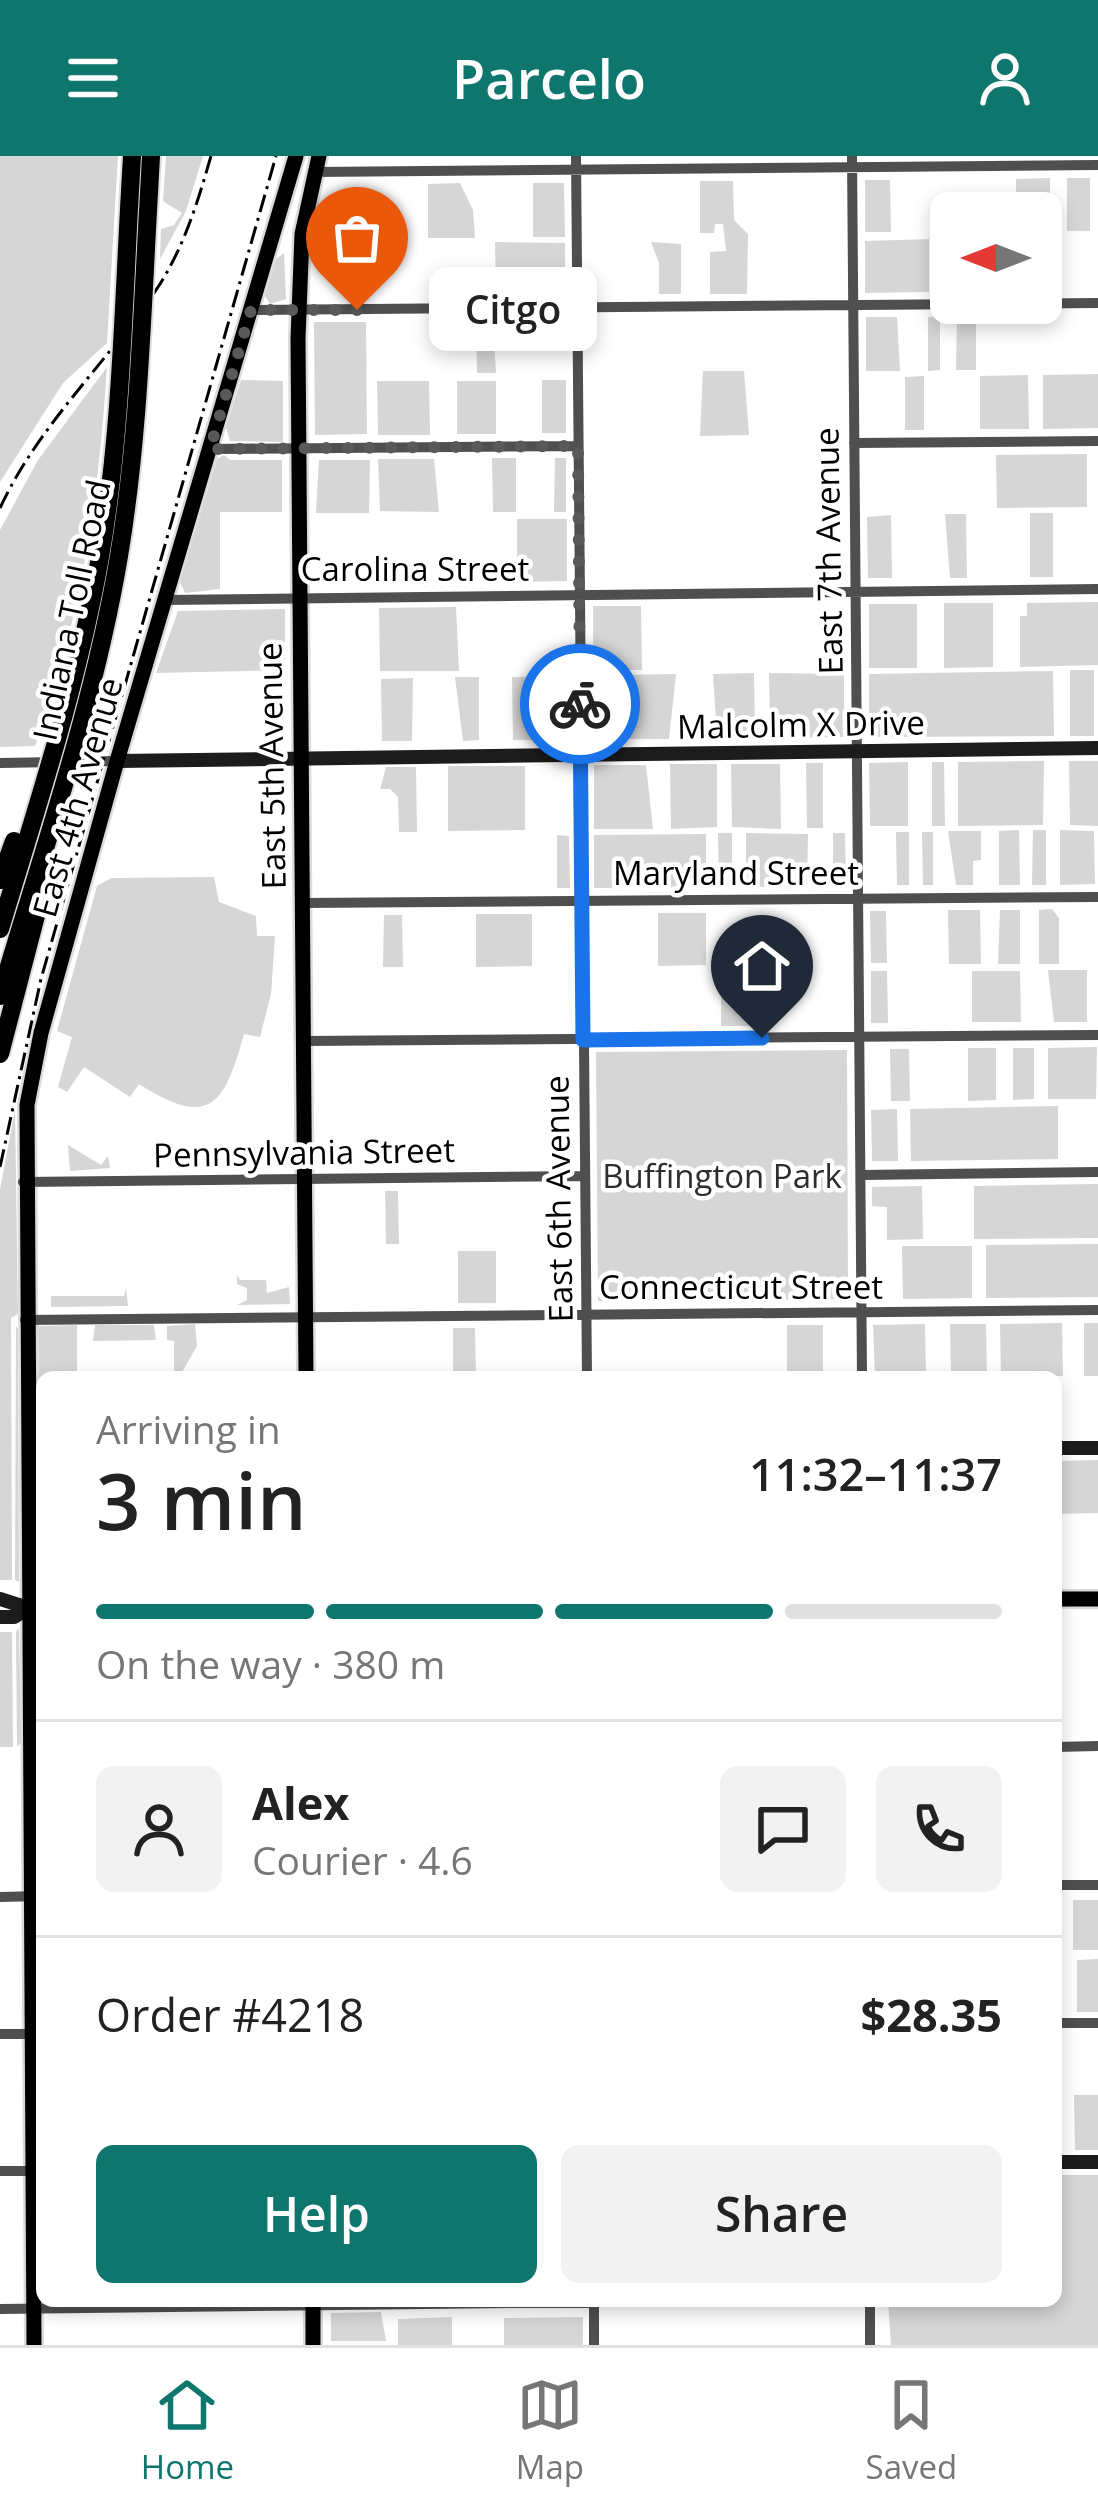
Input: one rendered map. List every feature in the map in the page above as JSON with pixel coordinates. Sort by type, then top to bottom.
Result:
[{"type":"highway","name":"Indiana Toll Road","points":[[0,995],[106,621],[130,487],[140,192],[132,156]]},
{"type":"highway","name":"Indiana Toll Road","points":[[0,928],[88,616],[110,485],[140,192],[151,156]]},
{"type":"highway","points":[[0,1054],[55,843],[75,741]]},
{"type":"highway","points":[[0,880],[54,742]]},
{"type":"main road","name":"East 4th Avenue","points":[[36,1752],[34,1457],[23,1182],[27,1105],[41,1033],[117,761],[295,160]]},
{"type":"main road","name":"East 5th Avenue","points":[[306,1371],[298,310],[302,234],[317,164]]},
{"type":"main road","points":[[1062,1599],[1098,1599]]},
{"type":"main road","name":"East 4th Avenue","points":[[34,2345],[36,2240]]},
{"type":"main road","points":[[313,2307],[313,2345]]},
{"type":"street","name":"East 6th Avenue","points":[[576,156],[587,1371]]},
{"type":"street","points":[[317,164],[576,171],[852,162],[1098,165]]},
{"type":"street","name":"East 7th Avenue","points":[[852,162],[862,1371]]},
{"type":"street","points":[[251,310],[1098,302]]},
{"type":"street","points":[[854,443],[1098,441]]},
{"type":"street","points":[[210,449],[578,446]]},
{"type":"street","name":"Carolina Street","points":[[165,600],[1098,589]]},
{"type":"street","name":"Malcolm X Drive","points":[[0,763],[1098,748]]},
{"type":"street","name":"Maryland Street","points":[[302,903],[1098,897]]},
{"type":"street","points":[[304,1041],[1098,1035]]},
{"type":"street","points":[[861,1174],[1098,1172]]},
{"type":"street","name":"Pennsylvania Street","points":[[23,1182],[585,1176]]},
{"type":"street","name":"Connecticut Street","points":[[25,1320],[1098,1310]]},
{"type":"street","points":[[1062,1448],[1098,1448]]},
{"type":"street","points":[[0,1599],[35,1607]]},
{"type":"street","points":[[0,1617],[14,1617],[35,1607]]},
{"type":"street","points":[[1062,1747],[1098,1747]]},
{"type":"street","points":[[1062,1885],[1098,1885]]},
{"type":"street","points":[[0,1897],[36,1896]]},
{"type":"street","points":[[1062,2023],[1098,2023]]},
{"type":"street","points":[[0,2034],[36,2034]]},
{"type":"street","points":[[1062,2162],[1098,2162]]},
{"type":"street","points":[[0,2171],[36,2171]]},
{"type":"street","points":[[0,2309],[146,2307]]},
{"type":"street","points":[[594,2307],[594,2345]]},
{"type":"street","points":[[869,2307],[870,2345]]},
{"type":"green space","points":[[0,156],[118,156],[107,343],[63,383],[0,482]]},
{"type":"green space","points":[[166,156],[203,156],[186,211],[160,259],[161,229],[174,225],[182,213],[163,201]]},
{"type":"green space","points":[[1050,178],[1050,192],[1016,192],[1016,179]]},
{"type":"green space","points":[[1067,178],[1090,178],[1090,231],[1067,231]]},
{"type":"green space","points":[[865,180],[890,180],[891,232],[865,232]]},
{"type":"green space","points":[[700,181],[733,181],[734,220],[748,234],[747,294],[710,294],[710,252],[726,251],[723,224],[715,224],[714,233],[700,233]]},
{"type":"green space","points":[[460,183],[473,210],[475,238],[428,238],[428,184]]},
{"type":"green space","points":[[533,183],[564,183],[565,237],[533,237]]},
{"type":"green space","points":[[929,239],[929,292],[865,293],[865,241]]},
{"type":"green space","points":[[495,242],[565,243],[565,295],[496,296]]},
{"type":"green space","points":[[651,242],[681,244],[681,294],[659,294],[659,263]]},
{"type":"green space","points":[[284,253],[286,299],[270,304],[265,296],[276,259]]},
{"type":"green space","points":[[866,317],[897,317],[900,371],[866,371]]},
{"type":"green space","points":[[930,317],[930,324],[940,324],[940,370],[928,371]]},
{"type":"green space","points":[[476,321],[493,321],[496,373],[477,373]]},
{"type":"green space","points":[[314,322],[366,322],[367,434],[315,435]]},
{"type":"green space","points":[[957,324],[976,324],[976,370],[956,370]]},
{"type":"green space","points":[[107,367],[93,512],[64,654],[35,746],[0,747],[0,530],[38,460]]},
{"type":"green space","points":[[703,371],[744,371],[749,435],[700,436]]},
{"type":"green space","points":[[1098,374],[1098,428],[1043,429],[1043,375]]},
{"type":"green space","points":[[1028,375],[1029,429],[980,429],[980,376]]},
{"type":"green space","points":[[924,376],[924,430],[905,430],[905,377]]},
{"type":"green space","points":[[241,380],[283,381],[283,442],[230,441],[226,427]]},
{"type":"green space","points":[[542,380],[566,380],[566,433],[542,433]]},
{"type":"green space","points":[[377,381],[429,381],[430,435],[378,435]]},
{"type":"green space","points":[[457,381],[496,381],[496,434],[457,434]]},
{"type":"green space","points":[[1087,454],[1087,507],[997,508],[996,455]]},
{"type":"green space","points":[[224,455],[230,460],[282,460],[282,512],[220,512],[220,589],[185,593],[180,582],[217,459]]},
{"type":"green space","points":[[492,458],[516,458],[516,512],[493,512]]},
{"type":"green space","points":[[555,458],[566,458],[566,512],[554,512]]},
{"type":"green space","points":[[378,459],[434,459],[439,512],[380,511]]},
{"type":"green space","points":[[319,460],[370,460],[369,513],[316,513]]},
{"type":"green space","points":[[1030,513],[1053,513],[1053,577],[1030,577]]},
{"type":"green space","points":[[945,514],[966,514],[967,578],[950,578]]},
{"type":"green space","points":[[891,515],[892,578],[868,578],[867,517]]},
{"type":"green space","points":[[517,519],[567,519],[567,581],[517,582]]},
{"type":"green space","points":[[1098,602],[1098,665],[1020,667],[1020,616],[1027,616],[1027,603]]},
{"type":"green space","points":[[944,603],[993,603],[993,667],[944,668]]},
{"type":"green space","points":[[869,604],[917,604],[917,668],[869,668]]},
{"type":"green space","points":[[593,606],[641,606],[642,670],[593,670]]},
{"type":"green space","points":[[456,607],[459,671],[380,671],[379,608]]},
{"type":"green space","points":[[285,609],[285,670],[156,673],[178,611]]},
{"type":"green space","points":[[1070,670],[1094,670],[1094,736],[1070,736]]},
{"type":"green space","points":[[1053,671],[1054,736],[869,737],[869,674]]},
{"type":"green space","points":[[754,673],[755,738],[717,738],[713,674]]},
{"type":"green space","points":[[769,673],[844,674],[844,737],[770,738]]},
{"type":"green space","points":[[676,674],[669,739],[618,739],[610,682],[616,675]]},
{"type":"green space","points":[[455,677],[479,677],[479,740],[463,741]]},
{"type":"green space","points":[[512,677],[568,677],[569,740],[513,740]]},
{"type":"green space","points":[[413,678],[412,741],[382,741],[381,679]]},
{"type":"green space","points":[[1044,761],[1043,825],[958,826],[958,762]]},
{"type":"green space","points":[[1069,761],[1098,761],[1098,826],[1070,825]]},
{"type":"green space","points":[[908,762],[908,826],[870,826],[869,763]]},
{"type":"green space","points":[[932,762],[944,762],[945,826],[932,826]]},
{"type":"green space","points":[[806,763],[823,763],[823,828],[807,828]]},
{"type":"green space","points":[[670,764],[717,764],[717,827],[671,829]]},
{"type":"green space","points":[[731,764],[780,764],[781,829],[732,827]]},
{"type":"green space","points":[[594,765],[646,765],[653,829],[594,829]]},
{"type":"green space","points":[[448,766],[525,766],[525,830],[448,831]]},
{"type":"green space","points":[[386,767],[416,767],[417,832],[399,832],[398,797],[390,789],[380,789]]},
{"type":"green space","points":[[1019,830],[1020,885],[999,885],[999,831]]},
{"type":"green space","points":[[1033,830],[1046,830],[1046,885],[1032,885]]},
{"type":"green space","points":[[1060,830],[1094,831],[1095,884],[1060,885]]},
{"type":"green space","points":[[948,831],[981,831],[981,860],[973,861],[973,885],[956,885]]},
{"type":"green space","points":[[896,832],[909,832],[909,885],[897,885]]},
{"type":"green space","points":[[922,832],[933,832],[933,885],[923,885]]},
{"type":"green space","points":[[718,833],[732,833],[732,887],[719,887]]},
{"type":"green space","points":[[746,833],[808,834],[807,886],[746,887]]},
{"type":"green space","points":[[833,833],[845,833],[846,886],[833,886]]},
{"type":"green space","points":[[706,834],[706,887],[594,888],[594,835]]},
{"type":"green space","points":[[557,835],[569,836],[570,888],[557,888]]},
{"type":"green space","points":[[214,877],[219,902],[256,916],[257,936],[275,936],[271,994],[260,1037],[244,1034],[221,1093],[198,1107],[163,1098],[139,1084],[130,1097],[84,1067],[67,1092],[58,1087],[72,1037],[57,1031],[97,886],[111,878]]},
{"type":"green space","points":[[1052,909],[1059,918],[1059,964],[1039,964],[1039,910]]},
{"type":"green space","points":[[948,910],[980,910],[981,964],[949,964]]},
{"type":"green space","points":[[1000,910],[1020,910],[1020,964],[998,964]]},
{"type":"green space","points":[[870,911],[886,911],[887,963],[871,963]]},
{"type":"green space","points":[[658,913],[706,913],[706,965],[658,966]]},
{"type":"green space","points":[[476,914],[532,914],[532,966],[476,967]]},
{"type":"green space","points":[[384,915],[402,915],[403,967],[383,967]]},
{"type":"green space","points":[[1048,970],[1087,970],[1087,1022],[1054,1022]]},
{"type":"green space","points":[[721,971],[767,971],[768,1026],[721,1026]]},
{"type":"green space","points":[[871,971],[887,971],[888,1023],[871,1023]]},
{"type":"green space","points":[[972,971],[1020,971],[1021,1022],[972,1022]]},
{"type":"green space","points":[[1097,1047],[1096,1099],[1048,1099],[1048,1048]]},
{"type":"green space","points":[[968,1048],[996,1048],[996,1100],[968,1101]]},
{"type":"green space","points":[[1013,1048],[1034,1048],[1034,1099],[1013,1100]]},
{"type":"green space","points":[[890,1049],[909,1049],[910,1101],[891,1101]]},
{"type":"green space","name":"Buffington Park","points":[[847,1050],[848,1299],[598,1301],[596,1052]]},
{"type":"green space","points":[[1058,1106],[1058,1159],[911,1161],[910,1109]]},
{"type":"green space","points":[[897,1109],[898,1161],[872,1161],[871,1110]]},
{"type":"green space","points":[[15,1110],[18,1314],[11,1318],[12,1580],[0,1580],[0,1189]]},
{"type":"green space","points":[[68,1145],[101,1165],[108,1156],[110,1168],[70,1171]]},
{"type":"green space","points":[[1098,1184],[1098,1238],[974,1239],[974,1186]]},
{"type":"green space","points":[[922,1186],[923,1239],[887,1240],[887,1207],[872,1206],[872,1187]]},
{"type":"green space","points":[[385,1191],[398,1191],[399,1244],[386,1244]]},
{"type":"green space","points":[[1098,1244],[1098,1297],[986,1298],[986,1245]]},
{"type":"green space","points":[[902,1246],[972,1246],[972,1298],[903,1299]]},
{"type":"green space","points":[[458,1251],[496,1251],[496,1303],[458,1303]]},
{"type":"green space","points":[[237,1275],[240,1280],[266,1280],[267,1293],[289,1287],[290,1304],[237,1305],[247,1300],[247,1288],[237,1284]]},
{"type":"green space","points":[[126,1288],[128,1306],[51,1307],[51,1296],[124,1296]]},
{"type":"green space","points":[[1062,1323],[1063,1376],[1062,1371],[1001,1371],[1000,1324]]},
{"type":"green space","points":[[1084,1323],[1098,1323],[1098,1376],[1084,1376]]},
{"type":"green space","points":[[195,1324],[197,1346],[183,1371],[174,1371],[174,1341],[167,1340],[167,1326]]},
{"type":"green space","points":[[925,1324],[926,1371],[875,1371],[873,1325]]},
{"type":"green space","points":[[950,1324],[986,1324],[987,1371],[951,1371]]},
{"type":"green space","points":[[77,1325],[77,1371],[39,1371],[38,1326]]},
{"type":"green space","points":[[95,1325],[154,1325],[156,1340],[93,1341]]},
{"type":"green space","points":[[787,1325],[823,1325],[823,1371],[787,1371]]},
{"type":"green space","points":[[16,1326],[18,1329],[19,1582],[15,1580]]},
{"type":"green space","points":[[453,1328],[475,1328],[476,1371],[453,1371]]},
{"type":"green space","points":[[1098,1460],[1098,1513],[1062,1514],[1062,1461]]},
{"type":"green space","points":[[19,1628],[21,1743],[17,1747],[16,1632]]},
{"type":"green space","points":[[0,1632],[12,1632],[13,1747],[0,1747]]},
{"type":"green space","points":[[1073,1900],[1098,1900],[1098,1950],[1073,1950]]},
{"type":"green space","points":[[1098,1959],[1098,2012],[1077,2012],[1077,1960]]},
{"type":"green space","points":[[1074,2095],[1098,2095],[1098,2150],[1075,2150]]},
{"type":"green space","points":[[1062,2175],[1098,2175],[1098,2345],[891,2345],[888,2307],[1062,2307]]},
{"type":"green space","points":[[381,2312],[386,2341],[331,2341],[331,2313]]},
{"type":"green space","points":[[452,2317],[452,2345],[398,2345],[398,2319]]},
{"type":"green space","points":[[583,2317],[583,2345],[504,2345],[504,2318]]},
{"type":"railway","points":[[0,508],[34,448],[169,269],[211,156]]},
{"type":"railway","points":[[0,1167],[41,979],[276,156]]},
{"type":"way so far","points":[[357,310],[251,310],[210,449],[578,446],[580,704]]},
{"type":"place","name":"Citgo","points":[[357,310]]},
{"type":"route","points":[[580,704],[583,1040],[762,1038]]}]
